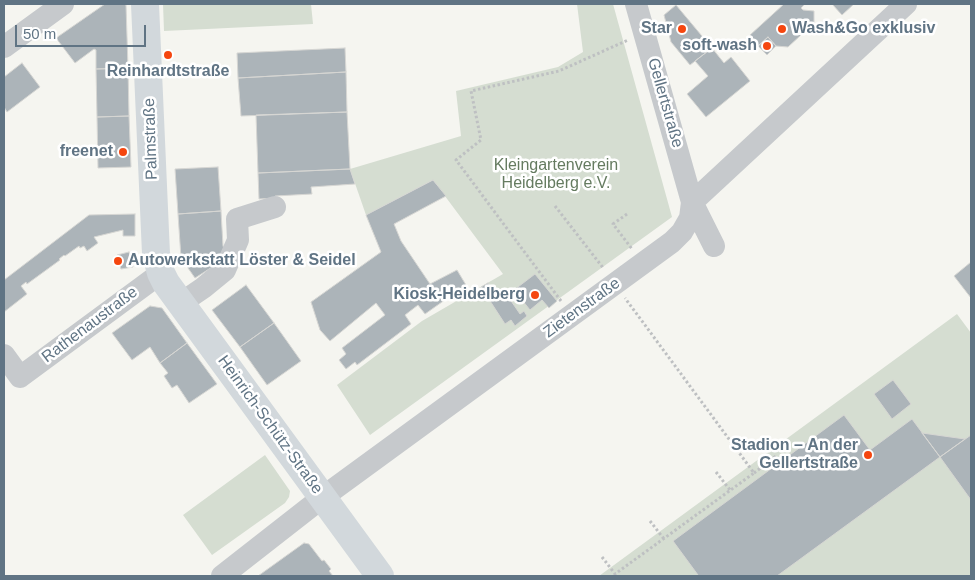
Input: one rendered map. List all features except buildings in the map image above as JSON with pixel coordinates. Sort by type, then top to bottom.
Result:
[{"type":"main road","name":"Palmstraße","points":[[145,4],[156,254],[161,273]]},
{"type":"main road","name":"Heinrich-Schütz-Straße","points":[[161,273],[166,283],[380,576]]},
{"type":"street","points":[[4,47],[63,4]]},
{"type":"street","name":"Gellertstraße","points":[[636,4],[692,202],[714,246]]},
{"type":"street","points":[[692,202],[906,4]]},
{"type":"street","name":"Zietenstraße","points":[[222,576],[323,497],[672,242],[682,232],[690,218],[692,202]]},
{"type":"street","points":[[182,303],[225,270],[238,240],[237,219],[275,207]]},
{"type":"street","name":"Rathenaustraße","points":[[4,356],[20,378],[161,273]]},
{"type":"path","points":[[572,316],[456,160],[482,140],[471,91],[559,71],[644,32]]},
{"type":"path","points":[[555,206],[754,473]]},
{"type":"path","points":[[627,214],[614,224],[642,264]]},
{"type":"path","points":[[602,557],[616,575],[776,456]]},
{"type":"path","points":[[716,472],[730,490]]},
{"type":"path","points":[[650,521],[664,539]]},
{"type":"green space","points":[[163,4],[311,4],[313,24],[164,31]]},
{"type":"green space","name":"Kleingartenverein Heidelberg e.V.","points":[[577,4],[613,4],[672,217],[370,435],[337,385],[422,321],[503,274],[433,180],[366,215],[350,169],[461,136],[456,91],[558,67],[583,52]]},
{"type":"green space","name":"Stadion – An der Gellertstraße","points":[[957,314],[971,333],[971,576],[599,576]]},
{"type":"green space","points":[[265,455],[290,491],[289,497],[285,503],[212,555],[183,515]]},
{"type":"place","name":"Star","points":[[682,29]]},
{"type":"place","name":"Wash&Go exklusiv","points":[[782,29]]},
{"type":"place","name":"soft-wash","points":[[767,46]]},
{"type":"place","name":"Reinhardtstraße","points":[[168,55]]},
{"type":"place","name":"freenet","points":[[123,152]]},
{"type":"place","name":"Autowerkstatt Löster & Seidel","points":[[118,261]]},
{"type":"place","name":"Kiosk-Heidelberg","points":[[535,295]]},
{"type":"place","name":"Stadion – An der Gellertstraße","points":[[868,455]]}]
